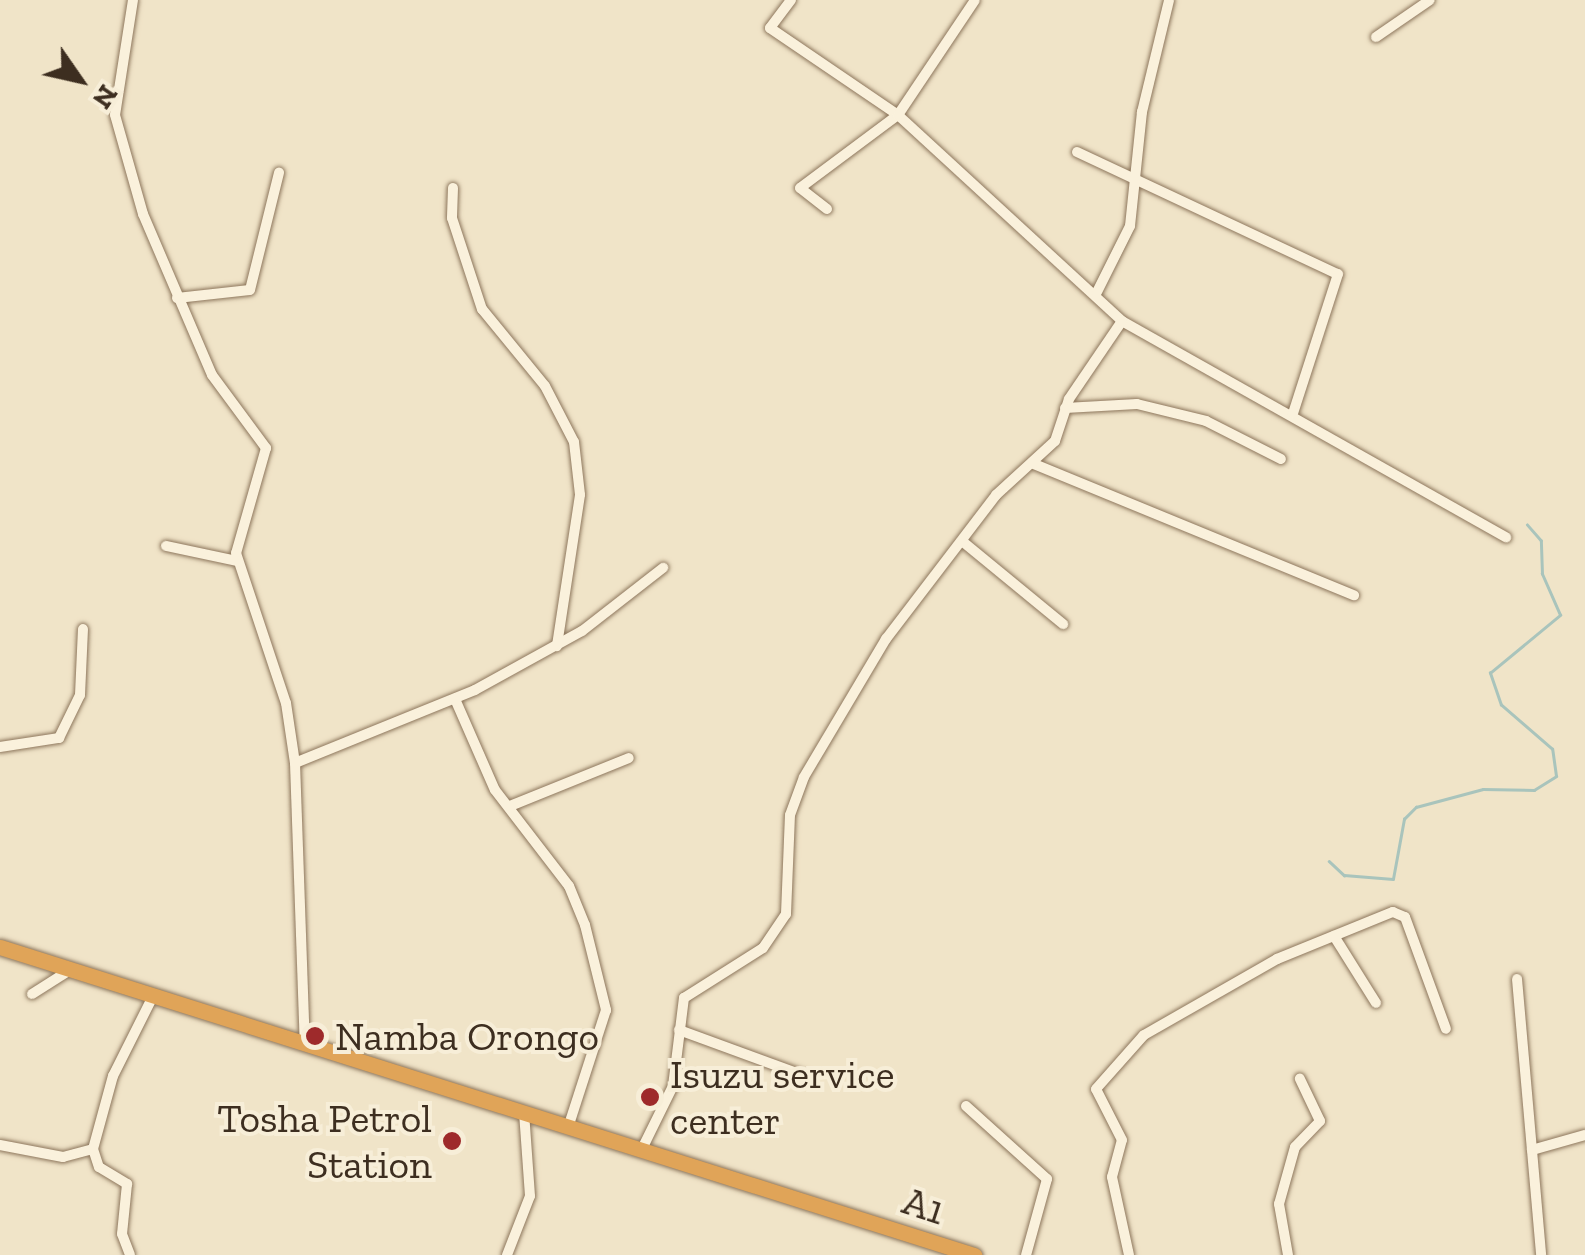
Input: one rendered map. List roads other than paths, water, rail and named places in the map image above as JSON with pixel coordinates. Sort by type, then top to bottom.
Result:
[{"type":"highway","name":"A1","points":[[0,947],[974,1255]]},
{"type":"street","points":[[132,0],[115,116],[177,298],[212,375],[265,440],[237,560],[286,703],[295,762],[305,842],[305,1044]]},
{"type":"street","points":[[790,0],[770,28],[898,115],[1096,292],[1122,321],[1293,413],[1506,538]]},
{"type":"street","points":[[827,210],[802,186],[898,115],[975,0]]},
{"type":"street","points":[[1096,292],[1130,226],[1142,112],[1168,0]]},
{"type":"street","points":[[1376,36],[1430,0]]},
{"type":"street","points":[[1078,152],[1341,277],[1293,413]]},
{"type":"street","points":[[177,298],[250,290],[279,173]]},
{"type":"street","points":[[452,188],[452,218],[482,309],[545,386],[574,442],[580,495],[561,574],[557,646]]},
{"type":"street","points":[[642,1151],[673,1086],[679,1030],[691,990],[776,934],[789,897],[794,796],[876,655],[996,494],[1055,442],[1065,408],[1122,321]]},
{"type":"street","points":[[1065,408],[1137,404],[1206,421],[1281,459]]},
{"type":"street","points":[[1034,464],[1354,595]]},
{"type":"street","points":[[962,541],[1063,624]]},
{"type":"street","points":[[166,546],[237,560]]},
{"type":"street","points":[[295,762],[455,700],[557,646],[663,568]]},
{"type":"street","points":[[0,747],[59,738],[80,694],[83,628]]},
{"type":"street","points":[[455,700],[510,806],[578,903],[605,1002],[568,1128]]},
{"type":"street","points":[[510,806],[629,758]]},
{"type":"street","points":[[1129,1255],[1112,1177],[1122,1140],[1097,1084],[1176,1012],[1369,916],[1402,914],[1446,1028]]},
{"type":"street","points":[[1334,936],[1376,1003]]},
{"type":"street","points":[[32,994],[70,970]]},
{"type":"street","points":[[1517,979],[1540,1255]]},
{"type":"street","points":[[130,1255],[122,1234],[127,1184],[99,1167],[93,1148],[113,1076],[153,996]]},
{"type":"street","points":[[679,1030],[805,1076]]},
{"type":"street","points":[[1288,1255],[1278,1210],[1294,1147],[1320,1122],[1300,1079]]},
{"type":"street","points":[[966,1106],[1048,1178],[1026,1255]]},
{"type":"street","points":[[508,1255],[530,1196],[524,1113]]},
{"type":"street","points":[[1532,1150],[1585,1135]]},
{"type":"street","points":[[0,1145],[64,1157],[93,1148]]},
{"type":"waterway","points":[[1329,861],[1344,875],[1393,879],[1404,819],[1416,807],[1483,789],[1534,790],[1556,776],[1552,749],[1501,705],[1490,673],[1560,615],[1542,574],[1541,541],[1527,525]]},
{"type":"place","name":"Namba Orongo","points":[[315,1036]]},
{"type":"place","name":"Isuzu service center","points":[[650,1097]]},
{"type":"place","name":"Tosha Petrol Station","points":[[452,1141]]}]
